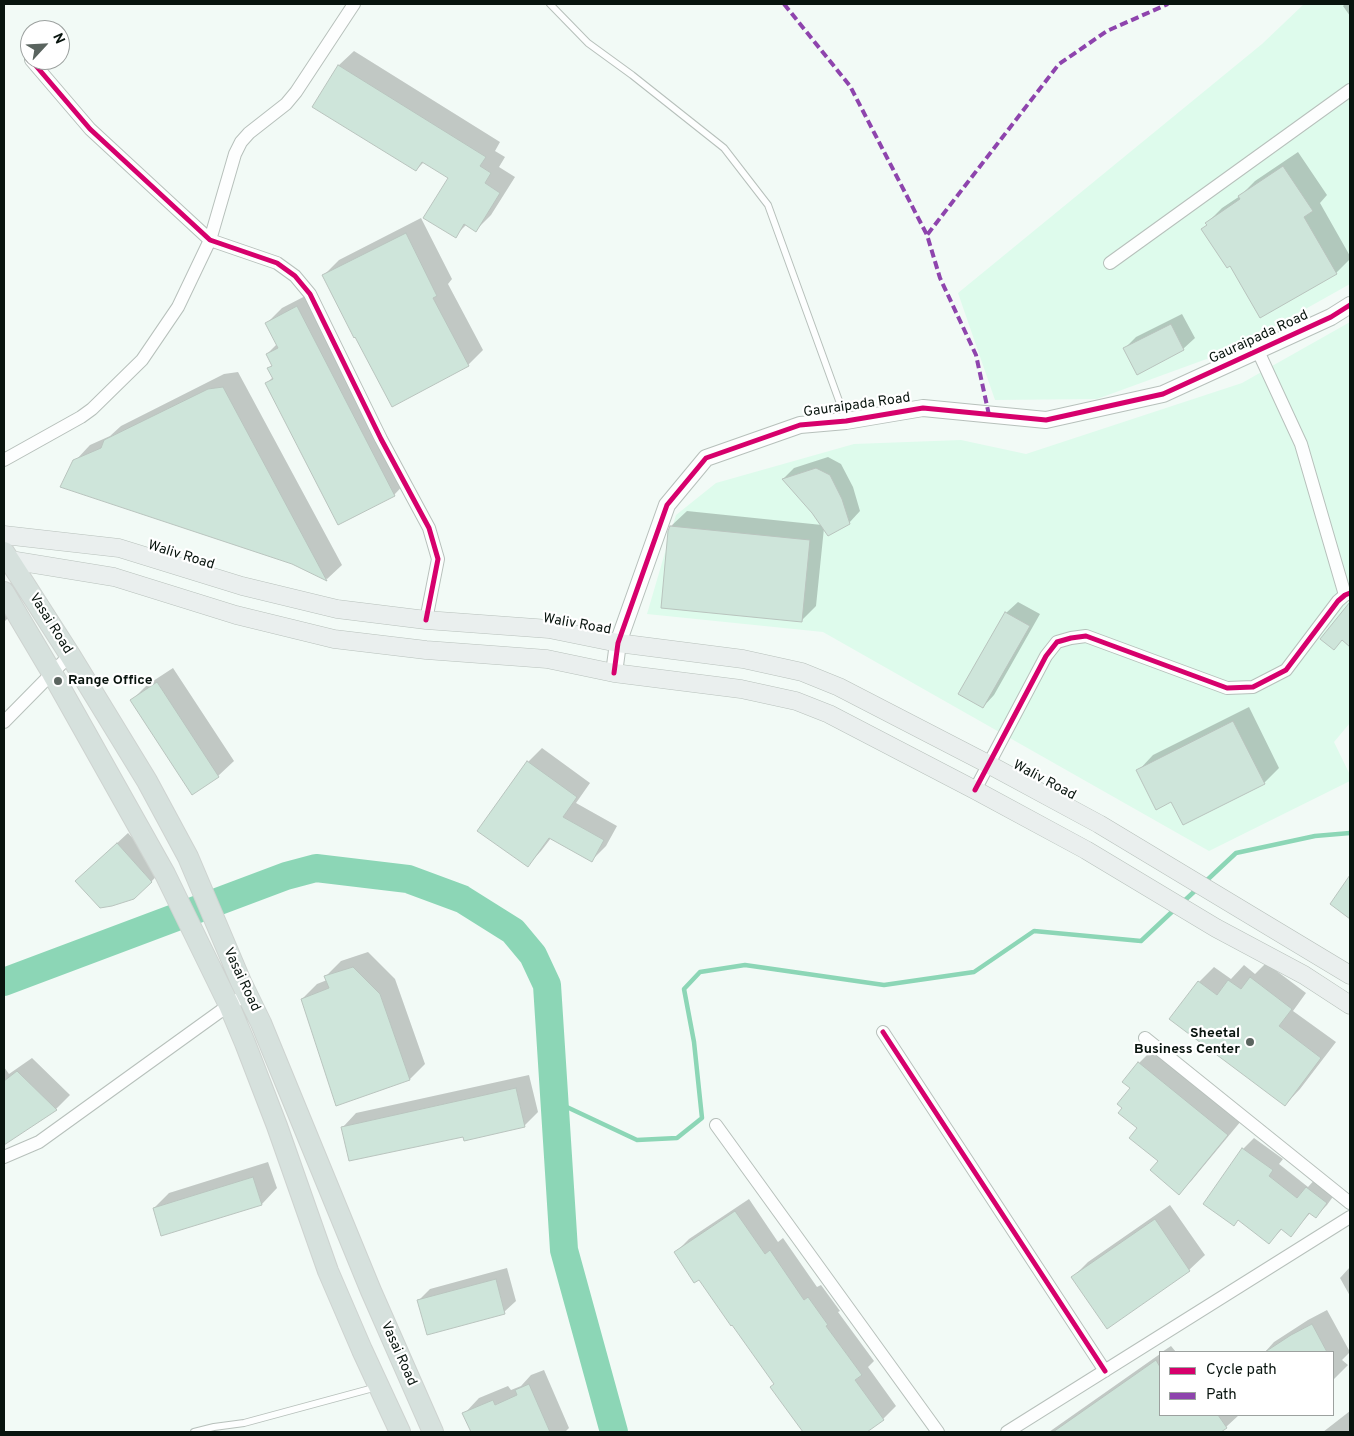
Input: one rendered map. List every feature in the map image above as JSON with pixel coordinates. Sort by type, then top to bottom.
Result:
[{"type":"main road","name":"Waliv Road","points":[[4,535],[119,548],[242,586],[337,609],[426,620],[549,629],[618,643],[743,659],[802,672],[839,687],[1099,824],[1350,976]]},
{"type":"main road","name":"Vasai Road","points":[[6,557],[70,655],[147,781],[188,857],[244,989],[261,1023],[371,1291],[433,1432]]},
{"type":"main road","points":[[6,557],[114,577],[236,615],[334,639],[426,650],[548,659],[614,673],[741,689],[796,701],[829,714],[1086,850],[1216,928],[1304,975],[1350,1005]]},
{"type":"main road","name":"Vasai Road","points":[[4,592],[52,673],[165,874],[229,1005],[246,1042],[328,1271],[400,1432]]},
{"type":"street","points":[[4,460],[81,417],[92,409],[142,360],[178,307],[210,240],[241,142],[286,104],[296,92],[354,4]]},
{"type":"street","points":[[40,70],[90,128],[210,240],[277,263],[295,276],[310,294],[380,439],[429,528],[438,559],[426,620]]},
{"type":"street","points":[[1110,263],[1350,90]]},
{"type":"street","name":"Gauraipada Road","points":[[614,673],[618,643],[667,505],[706,458],[800,424],[846,421],[923,408],[1046,420],[1163,394],[1331,317],[1350,305]]},
{"type":"street","points":[[974,790],[1046,656],[1057,642],[1086,636],[1227,688],[1254,687],[1286,670],[1338,601],[1348,594],[1301,444],[1258,351]]},
{"type":"street","points":[[4,722],[70,655]]},
{"type":"street","points":[[4,1158],[39,1142],[229,1005],[244,989]]},
{"type":"street","points":[[883,1032],[1105,1371]]},
{"type":"street","points":[[1145,1038],[1350,1203]]},
{"type":"street","points":[[716,1125],[938,1432]]},
{"type":"street","points":[[1007,1432],[1350,1217]]},
{"type":"lane","points":[[550,4],[588,43],[632,75],[724,148],[768,205],[846,421]]},
{"type":"lane","points":[[194,1432],[244,1423],[379,1387]]},
{"type":"shaded area","points":[[1304,4],[1350,4],[1350,284],[1234,349],[1097,399],[995,400],[958,293],[1262,44]]},
{"type":"shaded area","points":[[1350,322],[1350,723],[1334,742],[1350,775],[1350,781],[1209,851],[823,632],[647,614],[676,515],[716,483],[854,444],[961,440],[1026,454],[1242,383]]},
{"type":"building","points":[[338,65],[486,157],[480,166],[491,173],[485,183],[500,193],[476,232],[464,224],[456,238],[423,218],[448,178],[422,162],[416,171],[312,107]]},
{"type":"building","points":[[1283,166],[1313,211],[1304,217],[1337,274],[1260,318],[1230,266],[1227,268],[1201,229],[1207,225],[1205,223],[1240,199],[1238,196]]},
{"type":"building","points":[[406,233],[437,296],[433,298],[469,366],[392,407],[322,275]]},
{"type":"building","points":[[297,306],[395,496],[338,525],[265,383],[273,379],[267,368],[272,366],[266,354],[278,348],[265,323]]},
{"type":"building","points":[[1171,324],[1184,350],[1137,375],[1123,348]]},
{"type":"building","points":[[223,387],[327,581],[292,564],[60,487],[73,460],[101,448],[104,440],[208,389]]},
{"type":"building","points":[[816,468],[830,475],[842,499],[850,524],[828,536],[812,513],[782,479]]},
{"type":"building","points":[[670,526],[810,540],[802,622],[661,608]]},
{"type":"building","points":[[1350,602],[1350,647],[1342,640],[1334,650],[1320,639]]},
{"type":"building","points":[[1005,612],[1030,626],[983,708],[958,694]]},
{"type":"building","points":[[157,682],[219,777],[192,795],[130,700]]},
{"type":"building","points":[[1233,721],[1265,784],[1183,825],[1171,802],[1156,810],[1136,770]]},
{"type":"building","points":[[527,761],[577,797],[563,817],[604,840],[592,862],[549,838],[528,867],[477,831]]},
{"type":"building","points":[[117,843],[152,882],[134,899],[100,908],[75,881]]},
{"type":"building","points":[[1350,875],[1350,919],[1330,904]]},
{"type":"building","points":[[353,967],[380,994],[410,1080],[336,1106],[301,999],[329,988],[324,976]]},
{"type":"building","name":"Sheetal Business Center","points":[[1250,977],[1292,1009],[1279,1026],[1321,1058],[1285,1106],[1169,1019],[1198,981],[1217,995],[1228,980],[1241,989]]},
{"type":"building","points":[[1138,1062],[1228,1135],[1179,1195],[1150,1170],[1158,1161],[1129,1138],[1137,1128],[1118,1113],[1122,1108],[1117,1104],[1130,1088],[1122,1082]]},
{"type":"building","points":[[17,1071],[57,1110],[4,1145],[4,1081]]},
{"type":"building","points":[[516,1088],[525,1127],[464,1141],[463,1137],[349,1161],[341,1127]]},
{"type":"building","points":[[1242,1148],[1273,1170],[1269,1176],[1297,1198],[1306,1187],[1327,1203],[1316,1218],[1309,1213],[1291,1237],[1281,1229],[1269,1244],[1238,1220],[1234,1226],[1203,1204]]},
{"type":"building","points":[[253,1177],[262,1205],[161,1236],[153,1208]]},
{"type":"building","points":[[735,1211],[765,1254],[770,1250],[804,1300],[808,1297],[828,1325],[826,1326],[862,1375],[855,1380],[884,1420],[867,1432],[803,1432],[770,1387],[774,1384],[732,1325],[699,1280],[694,1283],[674,1252]]},
{"type":"building","points":[[1155,1219],[1190,1271],[1107,1329],[1071,1277]]},
{"type":"building","points":[[496,1279],[505,1314],[427,1335],[417,1300]]},
{"type":"building","points":[[1312,1324],[1326,1351],[1267,1351]]},
{"type":"building","points":[[1156,1360],[1159,1365],[1159,1416],[1219,1416],[1227,1428],[1221,1432],[1053,1432]]},
{"type":"building","points":[[529,1384],[550,1432],[471,1432],[462,1413],[493,1400],[495,1405],[517,1395],[515,1390]]},
{"type":"waterway","points":[[1205,882],[1236,853],[1315,836],[1350,833]]},
{"type":"waterway","points":[[4,982],[286,876],[316,868],[408,879],[462,899],[513,931],[533,955],[547,985],[564,1250],[614,1432]]},
{"type":"waterway","points":[[1183,902],[1197,889]]},
{"type":"waterway","points":[[554,1101],[637,1140],[677,1138],[702,1118],[694,1042],[684,989],[700,972],[745,965],[884,985],[974,972],[1034,931],[1141,941],[1175,909]]},
{"type":"marked path","points":[[784,4],[850,86],[927,235]]},
{"type":"marked path","points":[[989,415],[976,355],[940,278],[927,235],[1059,64],[1107,31],[1168,4]]},
{"type":"cycle path","points":[[40,70],[90,129],[210,240],[277,263],[295,276],[310,294],[381,439],[429,528],[438,559],[426,620]]},
{"type":"cycle path","points":[[614,673],[618,643],[667,505],[706,458],[800,425],[846,421],[923,408],[1046,420],[1163,394],[1331,317],[1350,305]]},
{"type":"cycle path","points":[[975,790],[1046,656],[1057,642],[1086,636],[1227,688],[1253,687],[1286,670],[1338,601],[1350,593]]},
{"type":"cycle path","points":[[883,1032],[1105,1371]]},
{"type":"place","name":"Range Office","points":[[58,681]]},
{"type":"place","name":"Sheetal Business Center","points":[[1250,1042]]}]
